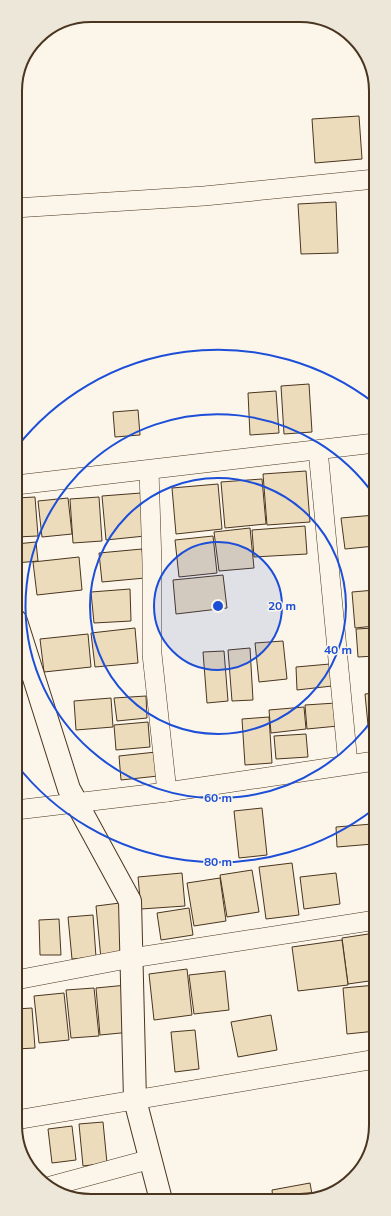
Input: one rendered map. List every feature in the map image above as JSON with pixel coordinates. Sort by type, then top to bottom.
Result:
[{"type":"street","points":[[22,208],[204,196],[369,180]]},
{"type":"street","points":[[22,485],[369,444]]},
{"type":"street","points":[[318,450],[348,764]]},
{"type":"street","points":[[149,470],[152,563],[152,654],[168,792]]},
{"type":"street","points":[[22,640],[69,789],[130,901],[135,1100],[160,1194]]},
{"type":"street","points":[[22,809],[168,792],[369,761]]},
{"type":"street","points":[[22,979],[132,958],[369,921]]},
{"type":"street","points":[[22,1119],[369,1060]]},
{"type":"street","points":[[56,1185],[151,1159]]},
{"type":"building","points":[[359,116],[362,159],[315,163],[312,119]]},
{"type":"building","points":[[336,202],[338,253],[301,254],[298,204]]},
{"type":"building","points":[[309,384],[312,432],[284,434],[281,386]]},
{"type":"building","points":[[276,391],[279,433],[250,435],[248,393]]},
{"type":"building","points":[[138,410],[140,435],[115,437],[113,412]]},
{"type":"building","points":[[306,471],[310,522],[267,525],[263,474]]},
{"type":"building","points":[[262,479],[266,524],[225,528],[221,482]]},
{"type":"building","points":[[218,484],[222,529],[176,534],[172,488]]},
{"type":"building","points":[[141,493],[145,536],[106,540],[102,496]]},
{"type":"building","points":[[35,497],[38,536],[22,537],[22,498]]},
{"type":"building","points":[[99,497],[102,541],[73,543],[70,499]]},
{"type":"building","points":[[68,498],[72,534],[42,537],[38,501]]},
{"type":"building","points":[[369,516],[369,547],[345,549],[341,518]]},
{"type":"building","points":[[305,526],[307,554],[254,557],[252,530]]},
{"type":"building","points":[[250,528],[254,568],[219,571],[214,532]]},
{"type":"building","points":[[213,536],[217,573],[179,577],[175,540]]},
{"type":"building","points":[[36,542],[38,561],[22,562],[22,543]]},
{"type":"building","points":[[142,549],[145,578],[102,582],[99,553]]},
{"type":"building","points":[[79,557],[82,590],[37,595],[33,562]]},
{"type":"building","points":[[223,575],[227,608],[176,614],[173,580]]},
{"type":"building","points":[[130,589],[131,621],[94,623],[91,592]]},
{"type":"building","points":[[369,591],[369,627],[355,628],[352,592]]},
{"type":"building","points":[[135,628],[138,663],[95,667],[91,633]]},
{"type":"building","points":[[369,628],[369,656],[358,657],[356,629]]},
{"type":"building","points":[[88,634],[91,667],[44,672],[40,639]]},
{"type":"building","points":[[283,641],[287,679],[259,682],[255,643]]},
{"type":"building","points":[[250,648],[253,700],[232,701],[228,650]]},
{"type":"building","points":[[224,651],[228,701],[207,703],[203,652]]},
{"type":"building","points":[[330,664],[332,686],[297,690],[296,667]]},
{"type":"building","points":[[365,694],[369,694],[369,736]]},
{"type":"building","points":[[146,696],[147,718],[117,721],[114,698]]},
{"type":"building","points":[[111,698],[113,727],[76,730],[74,701]]},
{"type":"building","points":[[336,703],[338,726],[307,729],[305,705]]},
{"type":"building","points":[[304,707],[306,729],[271,733],[269,710]]},
{"type":"building","points":[[269,717],[272,763],[245,765],[242,719]]},
{"type":"building","points":[[148,722],[150,747],[116,750],[114,725]]},
{"type":"building","points":[[306,734],[308,757],[276,759],[274,736]]},
{"type":"building","points":[[156,752],[158,776],[121,780],[119,756]]},
{"type":"building","points":[[262,808],[267,855],[239,858],[234,811]]},
{"type":"building","points":[[369,824],[369,844],[337,847],[336,827]]},
{"type":"building","points":[[292,863],[299,915],[266,919],[259,867]]},
{"type":"building","points":[[252,870],[259,912],[227,917],[220,875]]},
{"type":"building","points":[[182,873],[185,906],[141,909],[138,877]]},
{"type":"building","points":[[336,873],[340,904],[304,909],[300,877]]},
{"type":"building","points":[[220,878],[226,921],[194,926],[187,883]]},
{"type":"building","points":[[120,903],[126,956],[101,959],[96,906]]},
{"type":"building","points":[[189,908],[193,935],[161,940],[157,913]]},
{"type":"building","points":[[93,915],[96,957],[72,959],[68,917]]},
{"type":"building","points":[[59,919],[61,955],[40,955],[39,920]]},
{"type":"building","points":[[369,934],[369,981],[348,984],[342,938]]},
{"type":"building","points":[[342,940],[348,985],[298,991],[292,947]]},
{"type":"building","points":[[187,969],[192,1015],[154,1020],[149,974]]},
{"type":"building","points":[[225,971],[229,1010],[194,1014],[189,975]]},
{"type":"building","points":[[127,985],[131,1032],[100,1035],[96,988]]},
{"type":"building","points":[[369,986],[369,1032],[347,1034],[343,988]]},
{"type":"building","points":[[94,988],[99,1036],[71,1038],[66,990]]},
{"type":"building","points":[[64,993],[69,1040],[39,1043],[34,996]]},
{"type":"building","points":[[32,1008],[35,1048],[22,1049],[22,1009]]},
{"type":"building","points":[[271,1015],[277,1050],[238,1057],[231,1022]]},
{"type":"building","points":[[195,1030],[199,1069],[175,1072],[171,1032]]},
{"type":"building","points":[[103,1122],[107,1163],[83,1166],[79,1124]]},
{"type":"building","points":[[72,1126],[76,1160],[52,1163],[48,1129]]},
{"type":"building","points":[[310,1183],[312,1193],[272,1194],[272,1190]]}]
